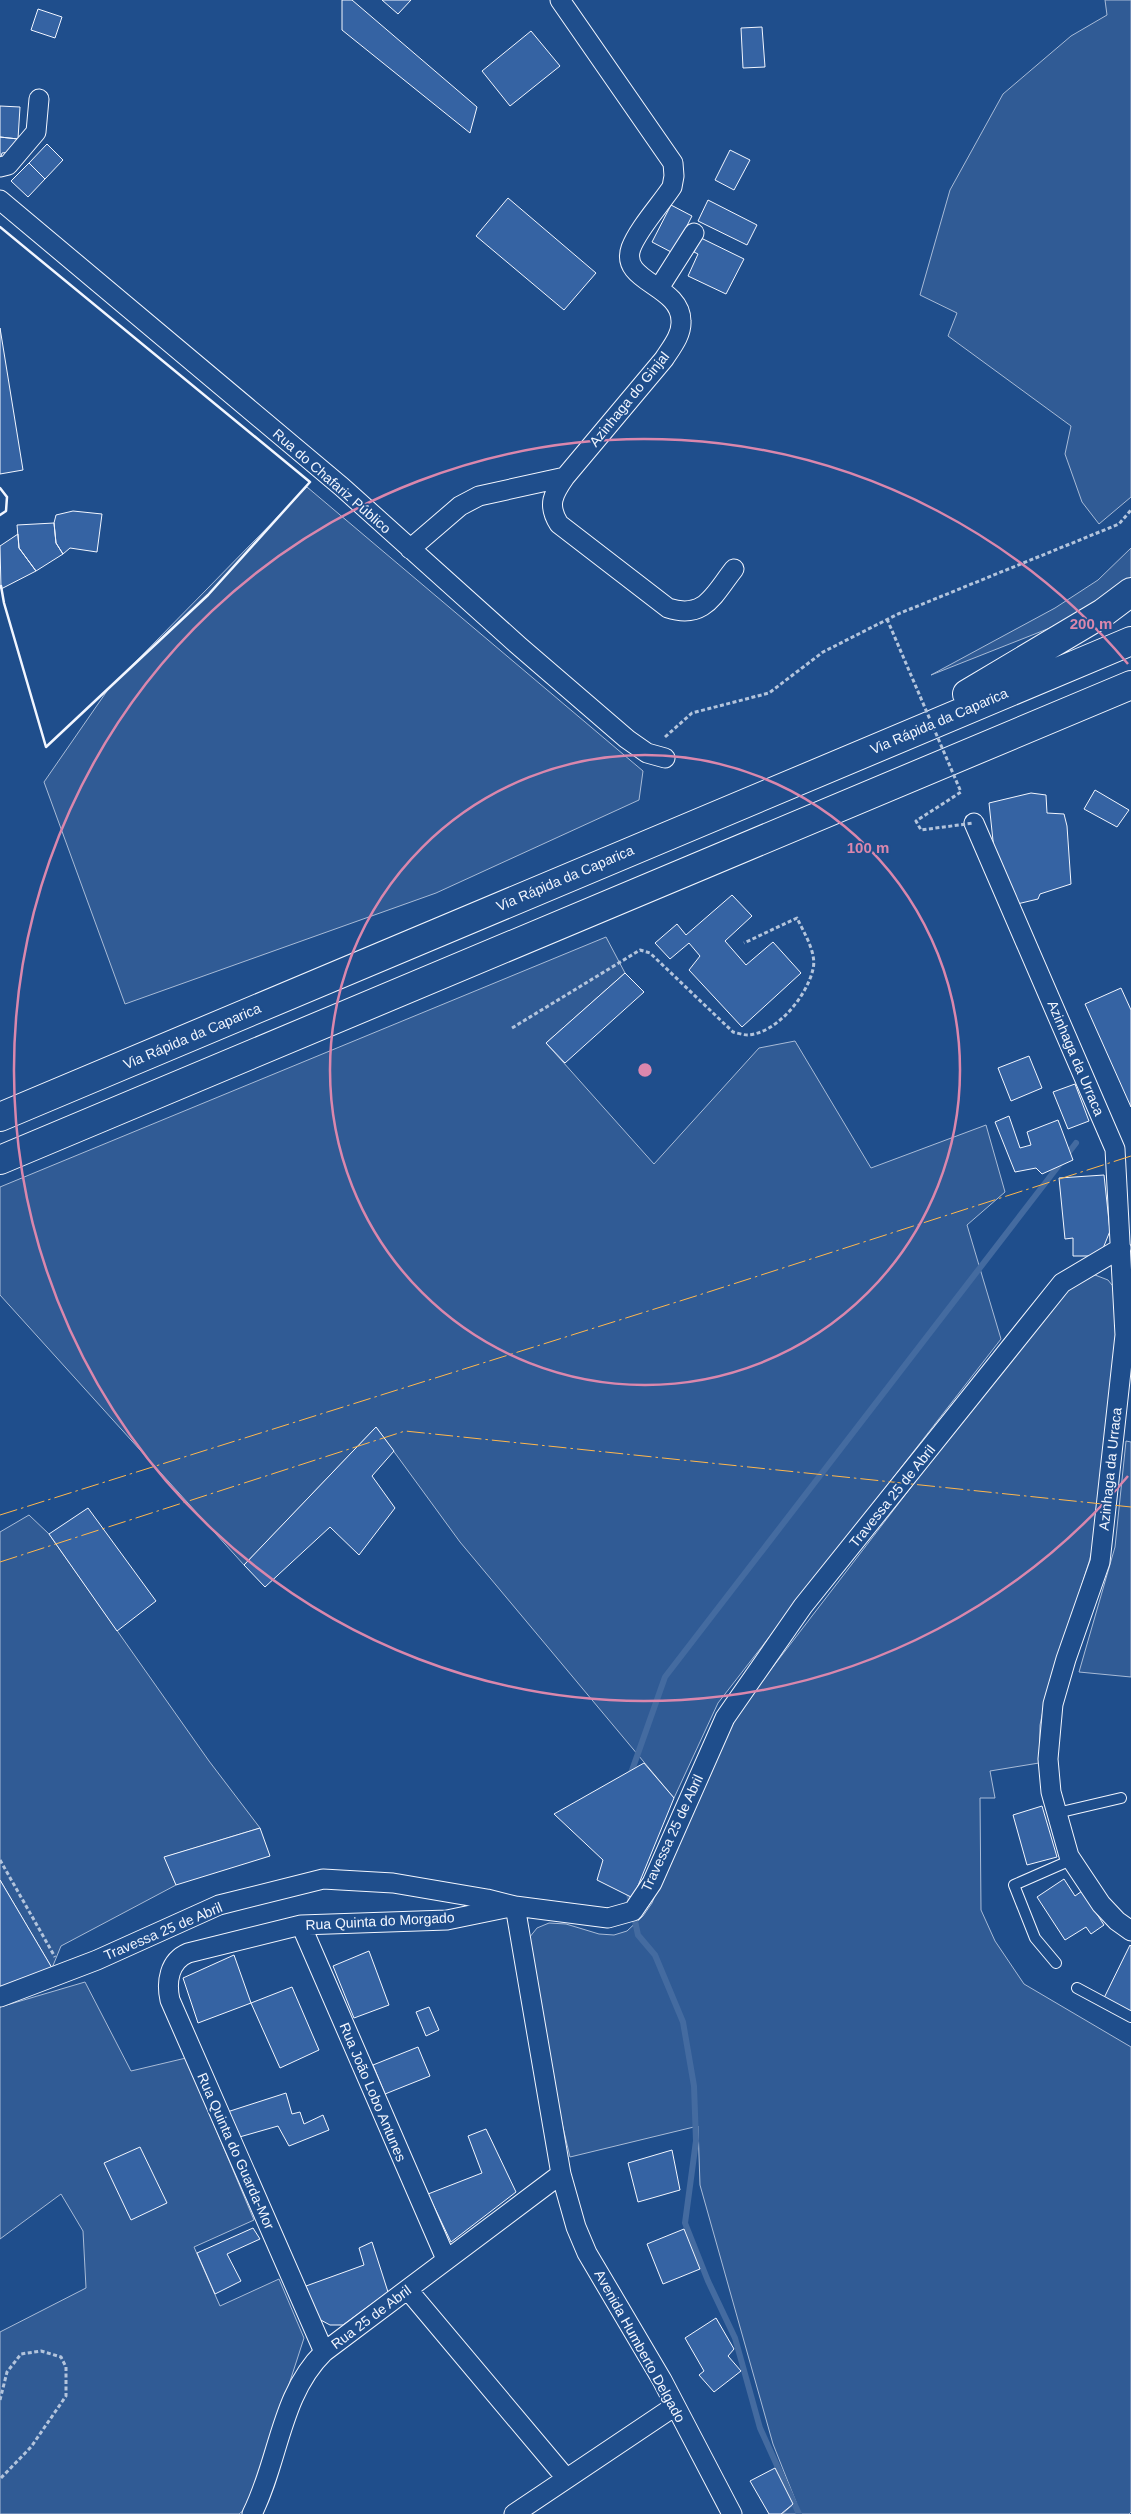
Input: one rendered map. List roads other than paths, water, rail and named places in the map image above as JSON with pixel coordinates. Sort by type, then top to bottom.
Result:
[{"type":"highway","points":[[883,744],[1102,613],[1131,592]]},
{"type":"highway","name":"Via Rápida da Caparica","points":[[0,1116],[1131,641]]},
{"type":"highway","points":[[0,1160],[1131,685]]},
{"type":"highway","points":[[1071,710],[1131,696]]},
{"type":"street","name":"Azinhaga do Ginjal","points":[[560,0],[673,163],[674,176],[672,188],[631,248],[630,262],[635,272],[669,295],[677,305],[682,321],[678,337],[664,359],[565,477],[553,494],[551,506],[559,524],[668,608],[683,613],[693,612],[706,604],[734,569]]},
{"type":"street","points":[[0,167],[8,165],[36,132],[39,98]]},
{"type":"street","name":"Rua do Chafariz Público","points":[[0,200],[342,487],[526,653],[647,753],[665,758]]},
{"type":"street","points":[[659,288],[694,233]]},
{"type":"street","points":[[410,550],[460,506],[480,496],[565,477]]},
{"type":"street","name":"Azinhaga da Urraca","points":[[974,823],[1115,1149],[1125,1335],[1100,1562],[1066,1659],[1053,1704],[1049,1734],[1049,1768],[1057,1813],[1071,1860],[1101,1904],[1117,1922],[1131,1931]]},
{"type":"street","name":"Travessa 25 de Abril","points":[[0,1997],[64,1972],[219,1905],[323,1879],[393,1883],[487,1899],[515,1906],[608,1918],[633,1911],[652,1883],[725,1718],[803,1606],[1062,1283],[1121,1248]]},
{"type":"street","points":[[515,1906],[561,2174]]},
{"type":"street","name":"Rua Quinta do Morgado","points":[[188,1953],[301,1925],[446,1920],[515,1906]]},
{"type":"street","name":"Rua João Lobo Antunes","points":[[301,1925],[446,2259]]},
{"type":"street","name":"Rua Quinta do Guarda-Mor","points":[[188,1953],[178,1958],[171,1970],[168,1984],[170,2000],[324,2352]]},
{"type":"street","name":"Rua 25 de Abril","points":[[252,2514],[292,2400],[310,2366],[324,2352],[561,2174]]},
{"type":"street","name":"Avenida Humberto Delgado","points":[[561,2174],[576,2227],[587,2253],[646,2351],[732,2514]]},
{"type":"street","points":[[408,2290],[566,2478]]},
{"type":"street","points":[[514,2514],[675,2406]]},
{"type":"lane","points":[[1057,1813],[1121,1798]]},
{"type":"lane","points":[[1056,1963],[1035,1938],[1014,1885],[1071,1860]]},
{"type":"lane","points":[[1077,1988],[1131,2017]]},
{"type":"waterway","points":[[630,1776],[665,1677],[1076,1143]]},
{"type":"waterway","points":[[628,1889],[638,1935],[655,1955],[683,2022],[694,2086],[696,2141],[685,2223],[708,2281],[735,2338],[760,2428],[799,2514]]}]
